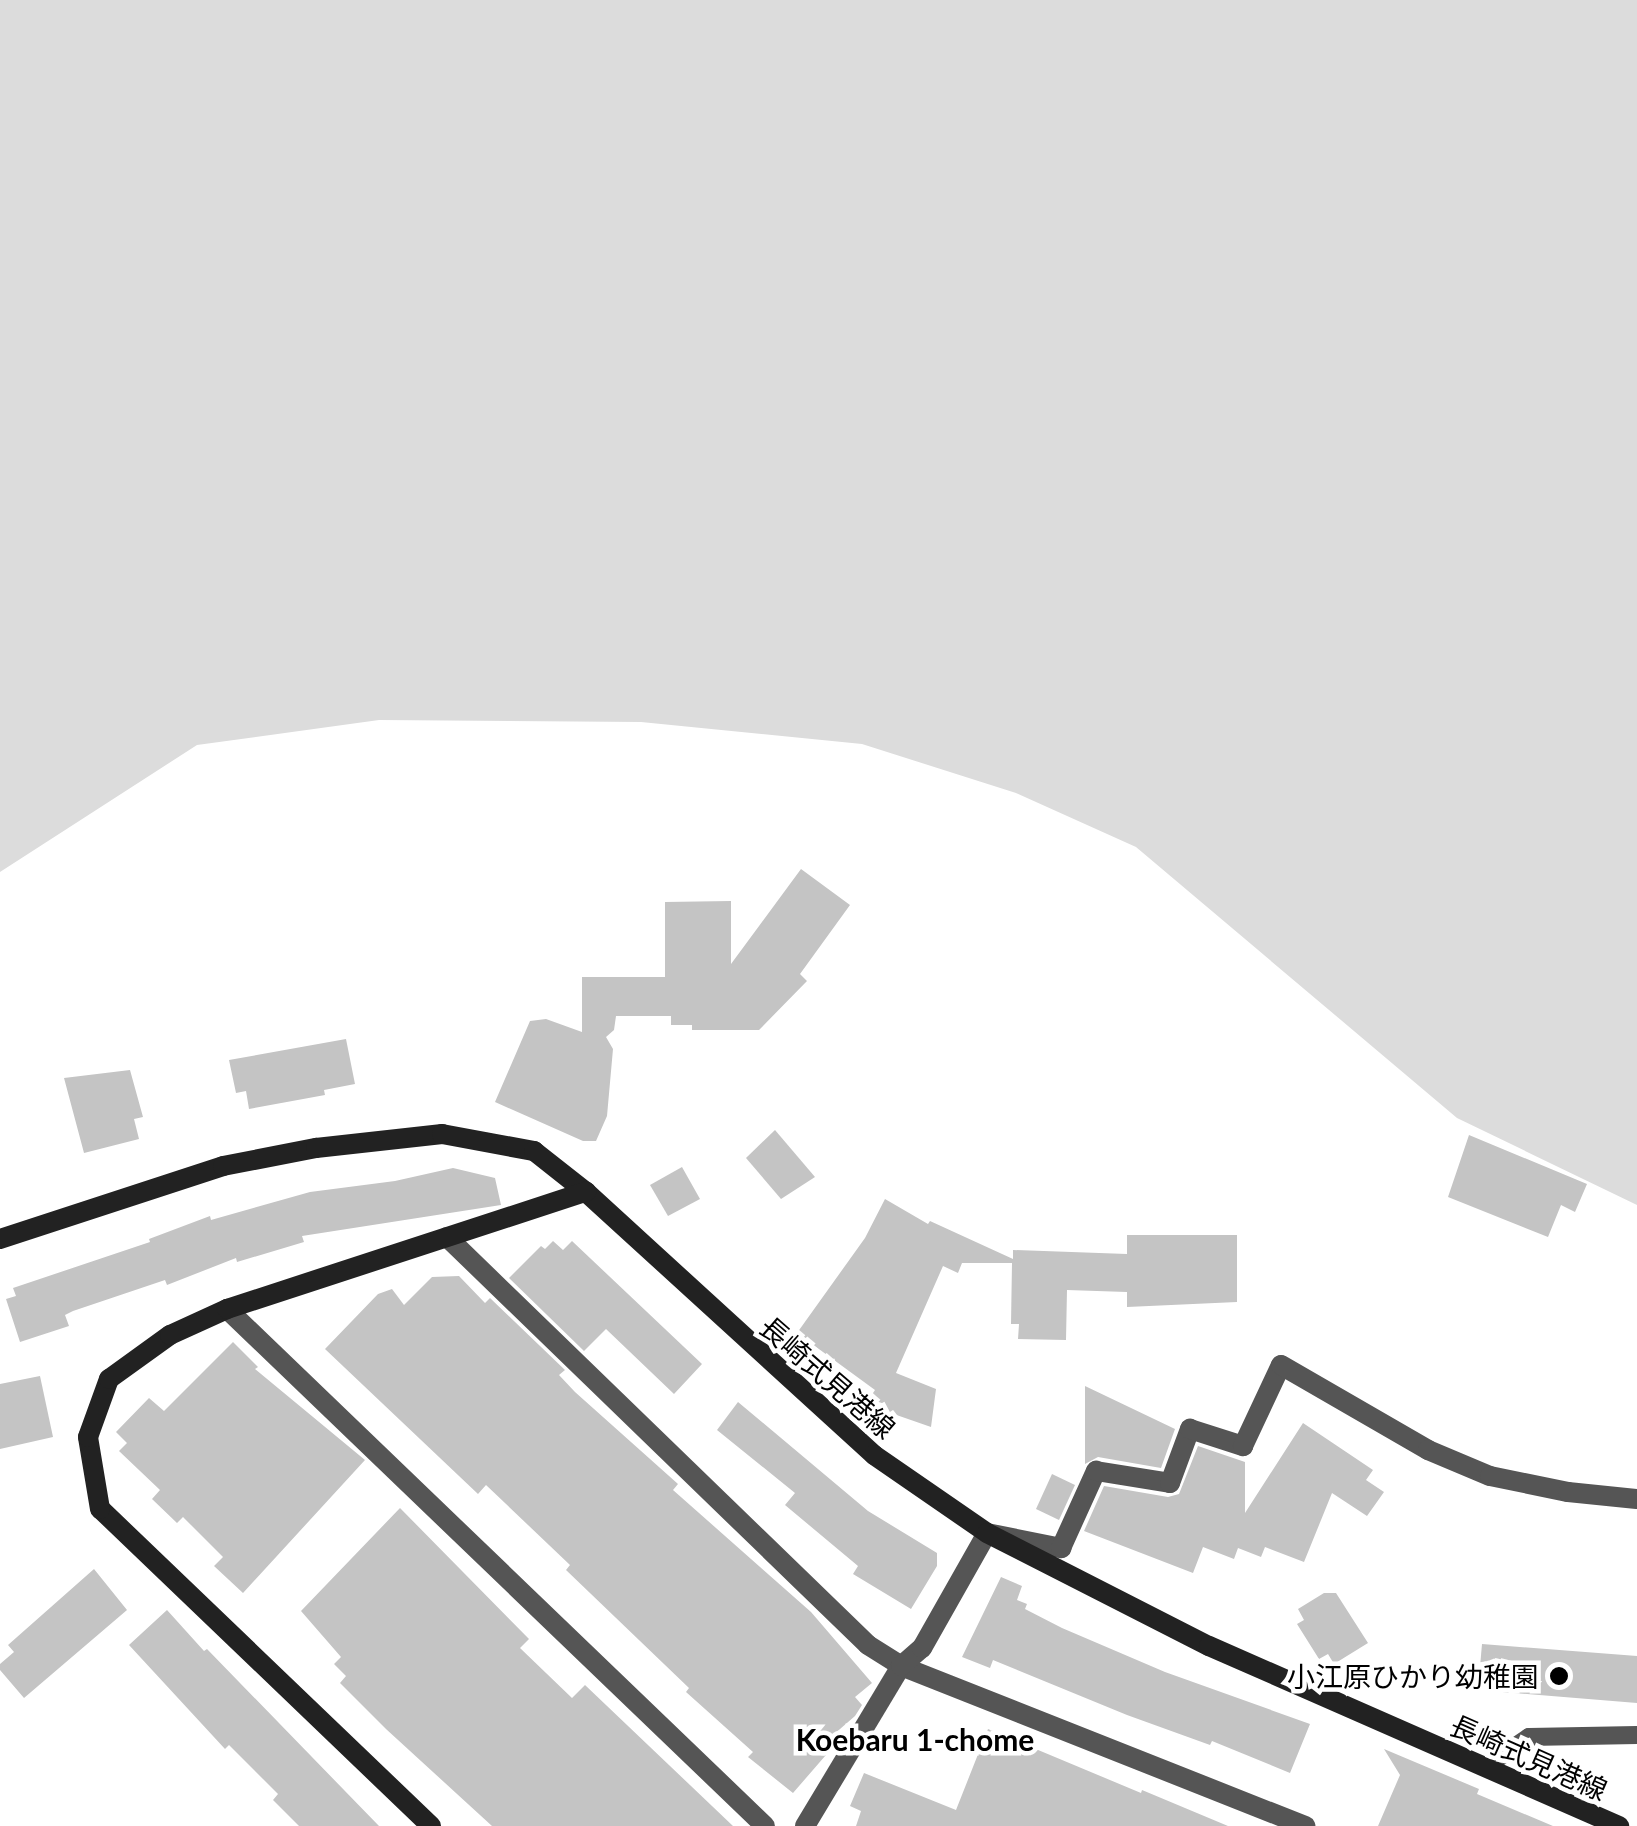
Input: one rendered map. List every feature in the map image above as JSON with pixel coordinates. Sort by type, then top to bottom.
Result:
[{"type":"main road","name":"長崎式見港線","points":[[0,1239],[223,1166],[316,1148],[442,1134],[534,1151],[586,1192],[874,1455],[987,1533],[1209,1646],[1619,1826]]},
{"type":"main road","points":[[431,1826],[100,1510],[88,1438],[109,1380],[170,1335],[227,1309],[586,1192]]},
{"type":"street","points":[[447,1237],[868,1645],[901,1666],[1306,1826]]},
{"type":"street","points":[[227,1309],[765,1826]]},
{"type":"street","points":[[805,1826],[901,1666],[922,1648],[987,1533],[1060,1548],[1096,1470],[1170,1483],[1190,1428],[1243,1446],[1281,1365],[1428,1450],[1490,1476],[1568,1492],[1637,1498]]},
{"type":"lane","points":[[1485,1767],[1530,1737],[1637,1736]]},
{"type":"shaded area","points":[[0,0],[1637,0],[1637,1205],[1457,1118],[1136,847],[1016,793],[862,744],[641,722],[379,720],[197,745],[0,872]]},
{"type":"building","points":[[801,869],[850,905],[800,974],[807,981],[759,1030],[692,1030],[692,1025],[671,1025],[671,1016],[616,1016],[614,1030],[606,1037],[613,1049],[607,1116],[596,1141],[583,1141],[495,1102],[530,1021],[546,1019],[582,1032],[582,977],[665,977],[665,902],[731,901],[731,964]]},
{"type":"building","points":[[346,1039],[355,1084],[324,1090],[325,1095],[249,1109],[246,1091],[236,1093],[229,1060]]},
{"type":"building","points":[[130,1070],[143,1117],[134,1119],[139,1139],[84,1153],[64,1078]]},
{"type":"building","points":[[775,1130],[815,1177],[781,1199],[746,1158]]},
{"type":"building","points":[[1469,1135],[1587,1184],[1575,1212],[1561,1205],[1548,1237],[1448,1197]]},
{"type":"building","points":[[682,1167],[700,1199],[668,1216],[650,1185]]},
{"type":"building","points":[[453,1168],[495,1178],[501,1205],[302,1236],[304,1242],[237,1262],[236,1258],[167,1285],[165,1280],[73,1311],[65,1315],[69,1326],[20,1342],[6,1299],[16,1296],[13,1288],[150,1242],[149,1239],[210,1216],[211,1220],[310,1192],[395,1181]]},
{"type":"building","points":[[885,1199],[928,1224],[930,1221],[1013,1259],[1013,1250],[1127,1254],[1127,1235],[1237,1235],[1237,1302],[1127,1307],[1127,1292],[1067,1290],[1066,1340],[1018,1339],[1019,1324],[1011,1324],[1012,1263],[962,1263],[958,1273],[943,1266],[896,1373],[936,1389],[931,1427],[885,1411],[885,1404],[869,1399],[875,1390],[797,1333],[865,1238]]},
{"type":"building","points":[[553,1241],[563,1250],[572,1241],[702,1364],[674,1394],[606,1329],[584,1351],[509,1278],[541,1246],[545,1249]]},
{"type":"building","points":[[459,1276],[485,1303],[490,1298],[565,1370],[559,1375],[678,1484],[673,1490],[811,1612],[872,1683],[855,1697],[862,1705],[855,1716],[825,1742],[832,1748],[793,1793],[748,1757],[753,1752],[686,1692],[689,1688],[566,1570],[570,1565],[486,1485],[478,1494],[325,1349],[378,1294],[392,1289],[404,1305],[432,1277]]},
{"type":"building","points":[[233,1342],[258,1367],[255,1369],[365,1460],[243,1593],[214,1566],[223,1557],[183,1517],[177,1523],[152,1499],[160,1490],[119,1451],[127,1443],[116,1432],[149,1398],[164,1411]]},
{"type":"building","points":[[40,1376],[53,1437],[0,1449],[0,1384]]},
{"type":"building","points":[[1085,1386],[1175,1429],[1161,1468],[1098,1457],[1085,1464]]},
{"type":"building","points":[[738,1402],[868,1511],[937,1553],[937,1566],[911,1609],[853,1574],[858,1566],[785,1505],[795,1493],[717,1430]]},
{"type":"building","points":[[1303,1423],[1373,1470],[1366,1480],[1384,1492],[1367,1516],[1332,1493],[1304,1562],[1265,1547],[1261,1557],[1238,1548],[1234,1559],[1203,1547],[1193,1573],[1084,1531],[1104,1486],[1168,1497],[1179,1494],[1198,1446],[1245,1462],[1245,1513]]},
{"type":"building","points":[[1052,1474],[1075,1485],[1059,1520],[1036,1509]]},
{"type":"building","points":[[400,1508],[529,1639],[520,1648],[572,1698],[585,1685],[733,1826],[492,1826],[386,1729],[340,1683],[346,1676],[334,1664],[341,1657],[301,1611]]},
{"type":"building","points":[[94,1569],[127,1610],[24,1698],[0,1670],[0,1664],[14,1652],[8,1645]]},
{"type":"building","points":[[1001,1577],[1022,1586],[1017,1600],[1027,1604],[1025,1609],[1062,1628],[1165,1672],[1310,1724],[1290,1773],[1212,1741],[1210,1745],[1127,1715],[993,1660],[990,1668],[962,1657]]},
{"type":"building","points":[[1324,1593],[1336,1593],[1368,1643],[1334,1664],[1328,1654],[1319,1659],[1297,1624],[1304,1620],[1298,1609]]},
{"type":"building","points":[[167,1610],[379,1826],[299,1826],[273,1800],[278,1794],[229,1745],[225,1749],[129,1645]]},
{"type":"building","points":[[1482,1644],[1637,1656],[1637,1703],[1478,1690]]},
{"type":"building","points":[[988,1729],[1228,1826],[856,1826],[861,1811],[850,1806],[864,1773],[956,1810]]},
{"type":"building","points":[[1384,1749],[1553,1826],[1378,1826],[1400,1775]]},
{"type":"place","name":"小江原ひかり幼稚園","points":[[1559,1676]]},
{"type":"district","name":"Koebaru 1-chome","points":[[915,1739]]}]
